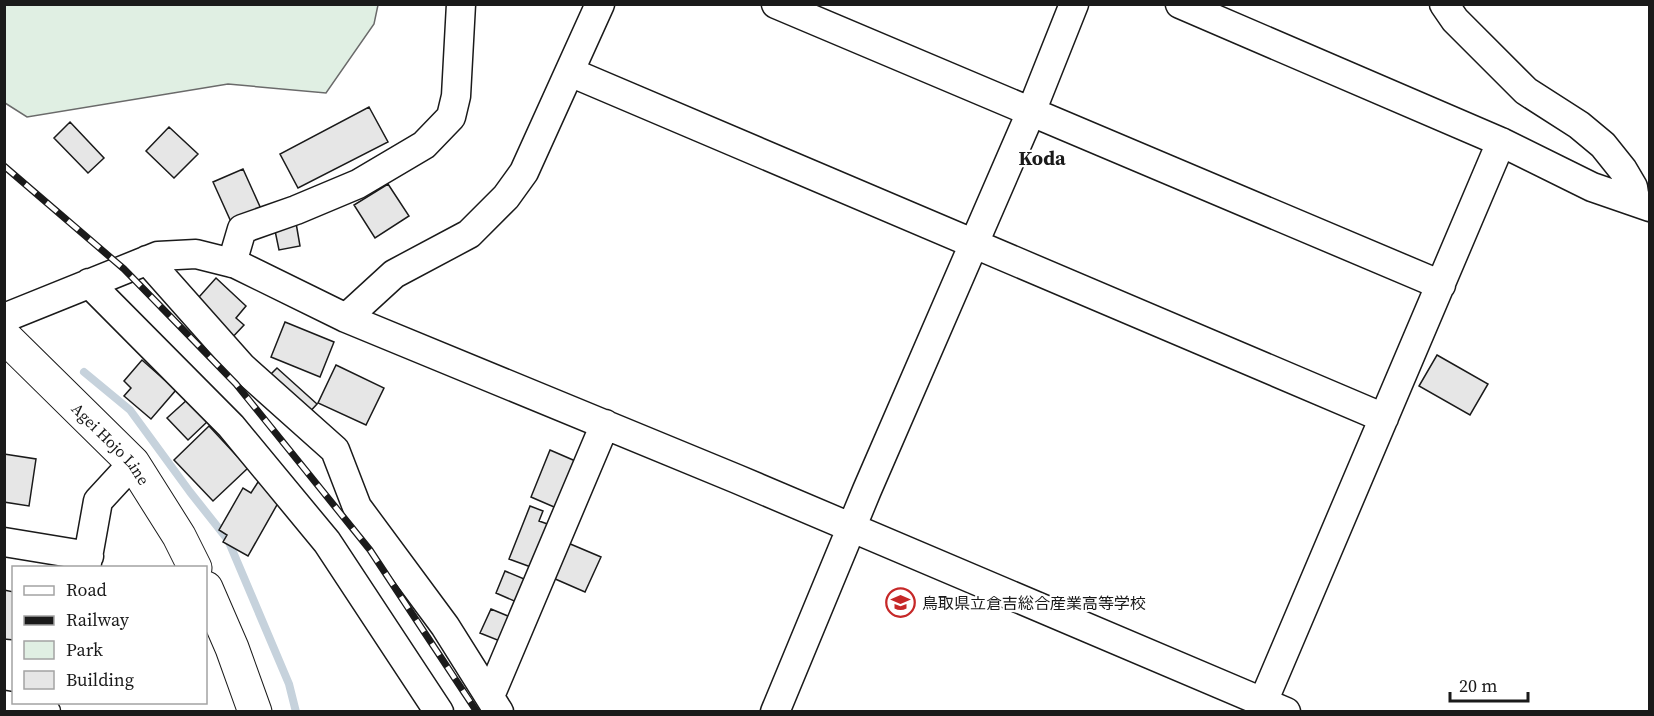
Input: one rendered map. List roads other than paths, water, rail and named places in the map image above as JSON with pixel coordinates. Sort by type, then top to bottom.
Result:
[{"type":"main road","name":"Agei Hojo Line","points":[[4,336],[133,464],[179,536],[194,566]]},
{"type":"main road","points":[[207,590],[232,648],[255,711]]},
{"type":"street","points":[[232,263],[242,228],[296,210],[358,184],[424,145],[451,117],[456,96],[461,4]]},
{"type":"street","points":[[346,318],[394,274],[469,234],[506,197],[524,172],[600,4]]},
{"type":"street","points":[[776,4],[1441,285]]},
{"type":"street","points":[[775,711],[851,528],[1031,112],[1074,4]]},
{"type":"street","points":[[1180,4],[1501,142],[1592,187],[1642,204]]},
{"type":"street","points":[[1444,4],[1455,20],[1526,91],[1579,125],[1603,145],[1623,170],[1642,204]]},
{"type":"street","points":[[570,72],[1384,418]]},
{"type":"street","points":[[4,318],[158,256],[196,254],[232,263],[346,318],[605,424],[1275,707],[1384,418],[1501,142]]},
{"type":"street","points":[[147,260],[242,367],[335,450],[357,507],[445,626],[495,704]]},
{"type":"street","points":[[89,283],[231,426],[327,542],[438,711]]},
{"type":"street","points":[[495,704],[605,424]]},
{"type":"street","points":[[4,542],[87,562],[98,501],[133,464]]},
{"type":"street","points":[[4,705],[46,711]]},
{"type":"waterway","points":[[84,372],[130,410],[228,540],[289,684],[296,712]]},
{"type":"railway","points":[[4,166],[124,269],[236,384],[370,550],[477,712]]},
{"type":"place","name":"鳥取県立倉吉総合産業高等学校","points":[[901,603]]},
{"type":"district","name":"Koda","points":[[1042,158]]}]
